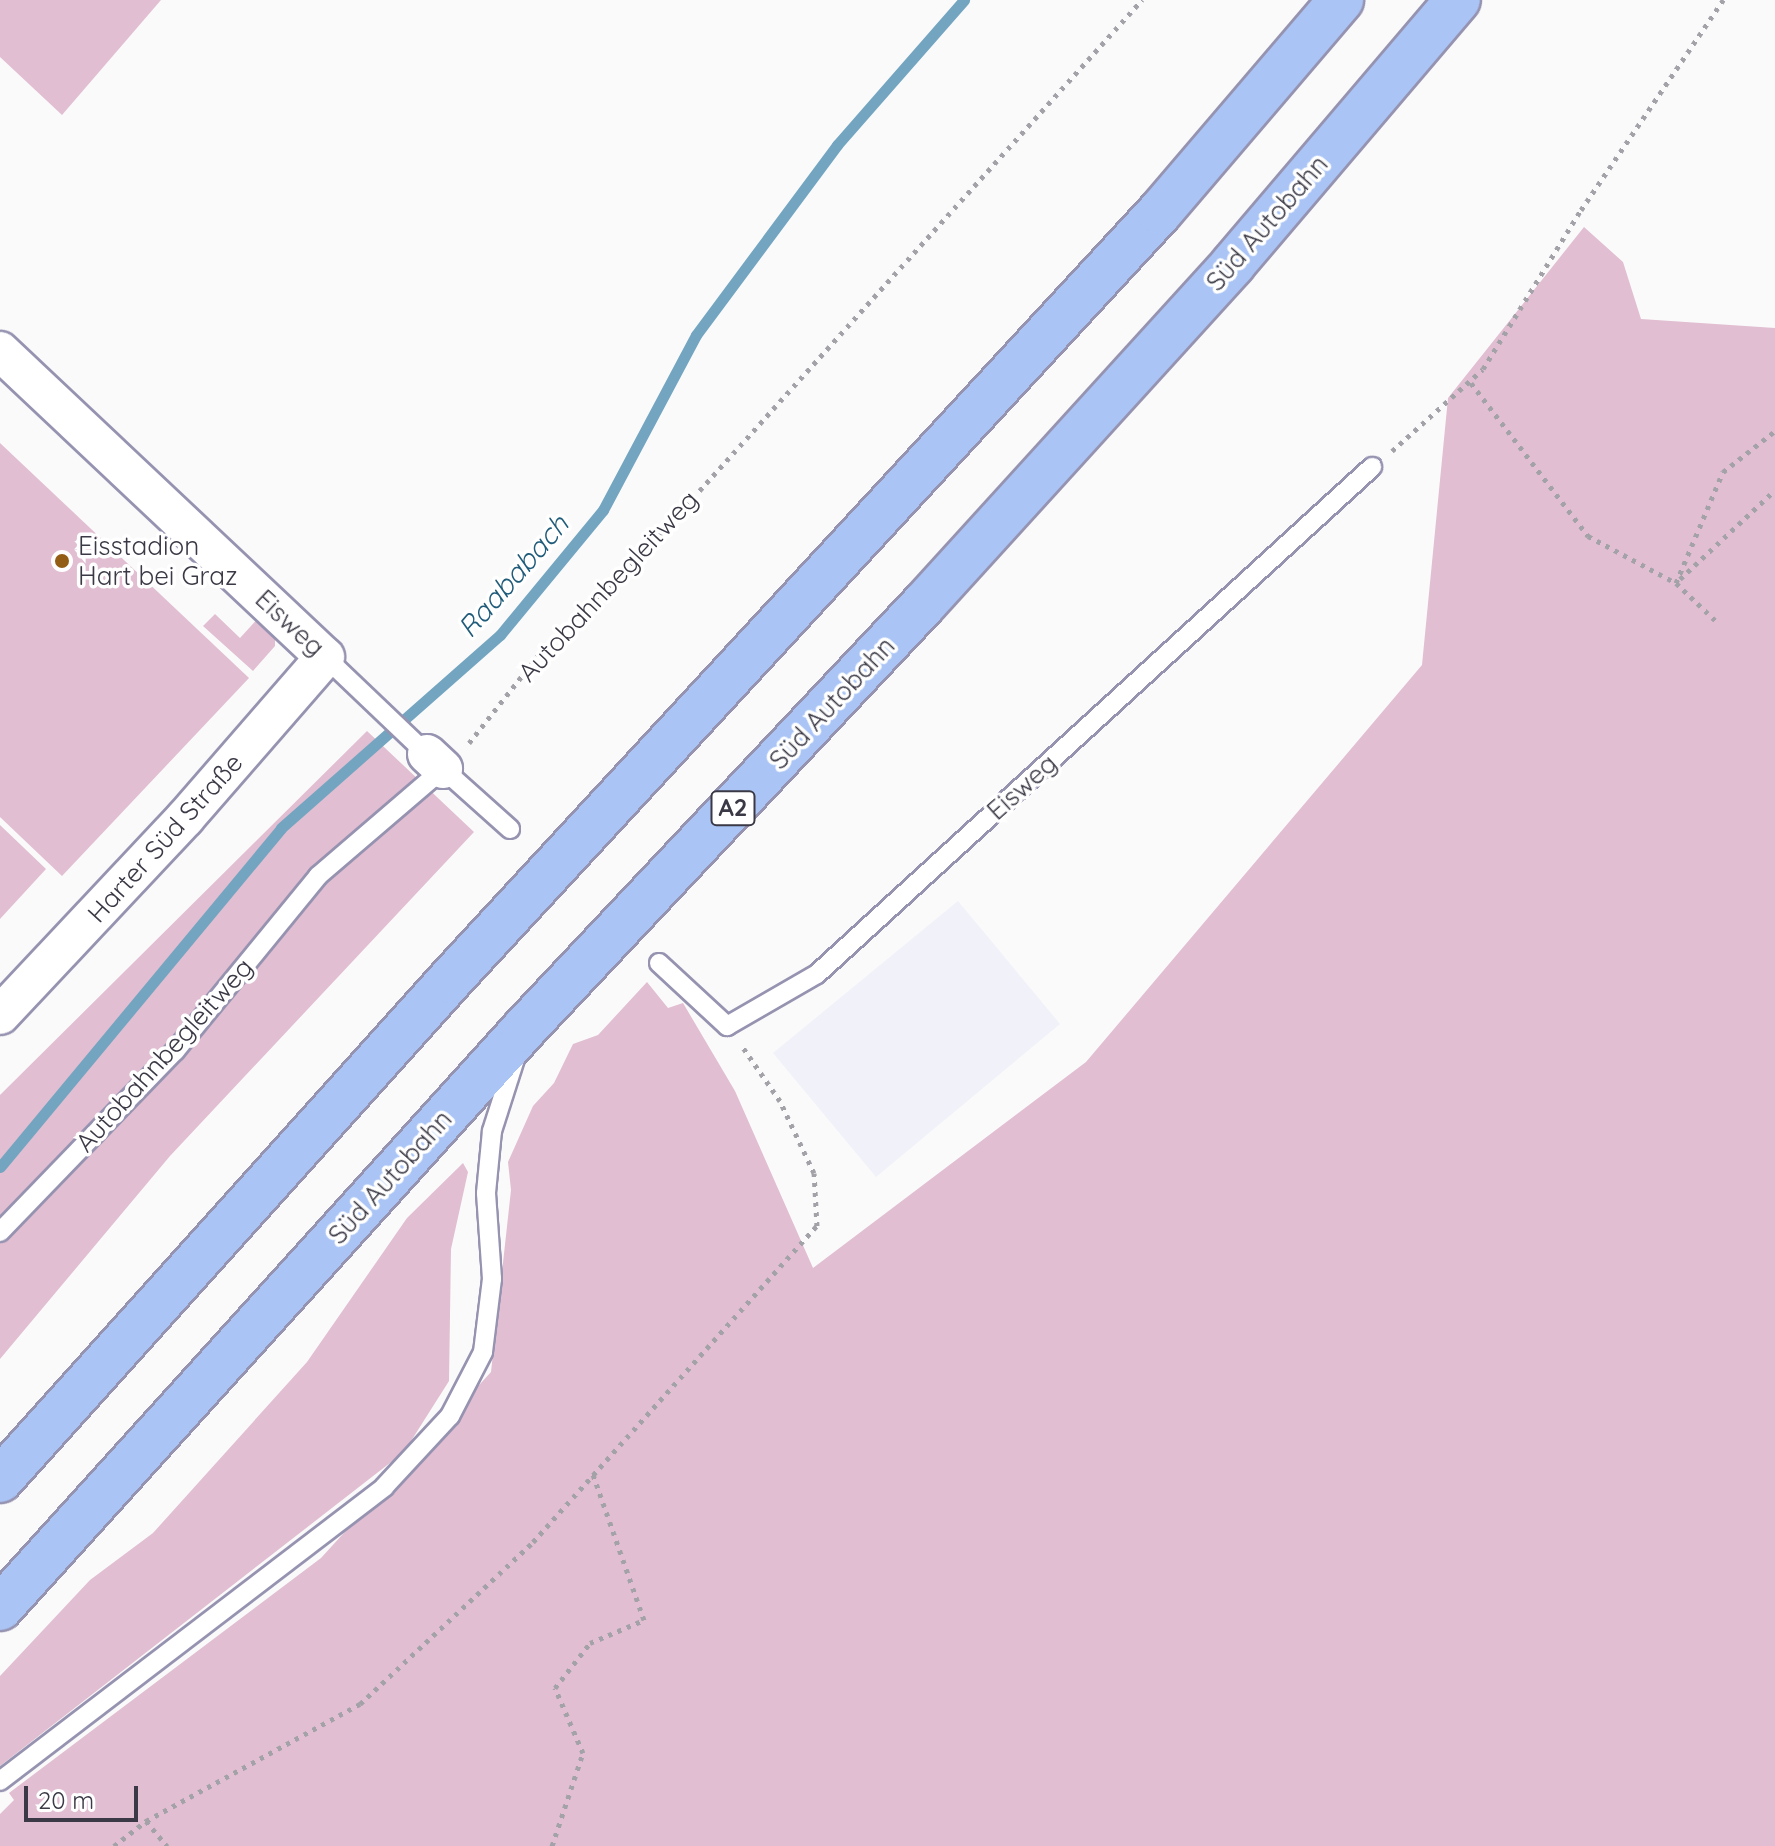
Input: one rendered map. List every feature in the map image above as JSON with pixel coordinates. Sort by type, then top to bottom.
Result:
[{"type":"highway","points":[[0,1480],[450,980],[1150,223],[1341,0]]},
{"type":"highway","name":"Süd Autobahn","points":[[0,1608],[524,1029],[924,604],[1190,311],[1458,0]]},
{"type":"street","name":"Eisweg","points":[[0,351],[325,657]]},
{"type":"street","name":"Harter Süd Straße","points":[[0,1015],[185,818],[325,657]]},
{"type":"lane","name":"Eisweg","points":[[727,1026],[817,974],[1372,467]]},
{"type":"lane","name":"Eisweg","points":[[325,657],[510,829]]},
{"type":"lane","name":"Autobahnbegleitweg","points":[[0,1232],[175,1051],[318,876],[435,762]]},
{"type":"lane","points":[[659,963],[727,1026]]},
{"type":"lane","points":[[0,1781],[384,1487],[450,1416],[483,1352],[492,1279],[486,1193],[492,1131],[524,1029]]},
{"type":"path","name":"Autobahnbegleitweg","points":[[435,762],[544,648],[646,550],[1142,0]]},
{"type":"path","points":[[1372,467],[1471,383],[1581,210],[1723,1]]},
{"type":"path","points":[[1471,383],[1588,536],[1676,583],[1718,623]]},
{"type":"path","points":[[1676,583],[1723,472],[1775,431]]},
{"type":"path","points":[[1676,583],[1775,490]]},
{"type":"path","points":[[114,1846],[146,1821],[360,1704],[533,1542],[817,1226],[814,1173],[780,1101],[727,1026]]},
{"type":"path","points":[[552,1846],[583,1753],[555,1688],[590,1643],[644,1620],[593,1474]]},
{"type":"path","points":[[146,1821],[167,1846]]},
{"type":"shaded area","points":[[0,0],[161,0],[62,115],[0,57]]},
{"type":"shaded area","points":[[1584,227],[1623,262],[1641,319],[1775,328],[1775,1846],[0,1846],[0,1814],[14,1800],[9,1793],[321,1558],[491,1372],[511,1190],[508,1162],[533,1106],[554,1083],[573,1044],[598,1035],[647,982],[668,1008],[683,1003],[735,1091],[813,1268],[1086,1062],[1422,665],[1448,398]]},
{"type":"shaded area","name":"Eisstadion Hart bei Graz","points":[[0,443],[249,678],[62,876],[0,817]]},
{"type":"shaded area","points":[[215,614],[240,638],[261,615],[275,628],[275,646],[253,671],[203,626]]},
{"type":"shaded area","points":[[367,731],[474,832],[170,1156],[0,1359],[0,1095]]},
{"type":"shaded area","points":[[0,825],[46,869],[0,919]]},
{"type":"shaded area","points":[[958,901],[1060,1024],[876,1177],[773,1053]]},
{"type":"shaded area","points":[[463,1163],[468,1172],[451,1249],[449,1381],[404,1452],[0,1766],[0,1676],[90,1580],[153,1533],[307,1362],[407,1218]]},
{"type":"waterway","name":"Raababach","points":[[0,1167],[281,828],[500,635],[603,510],[696,335],[837,145],[964,0]]},
{"type":"place","name":"Eisstadion Hart bei Graz","points":[[62,561]]}]
